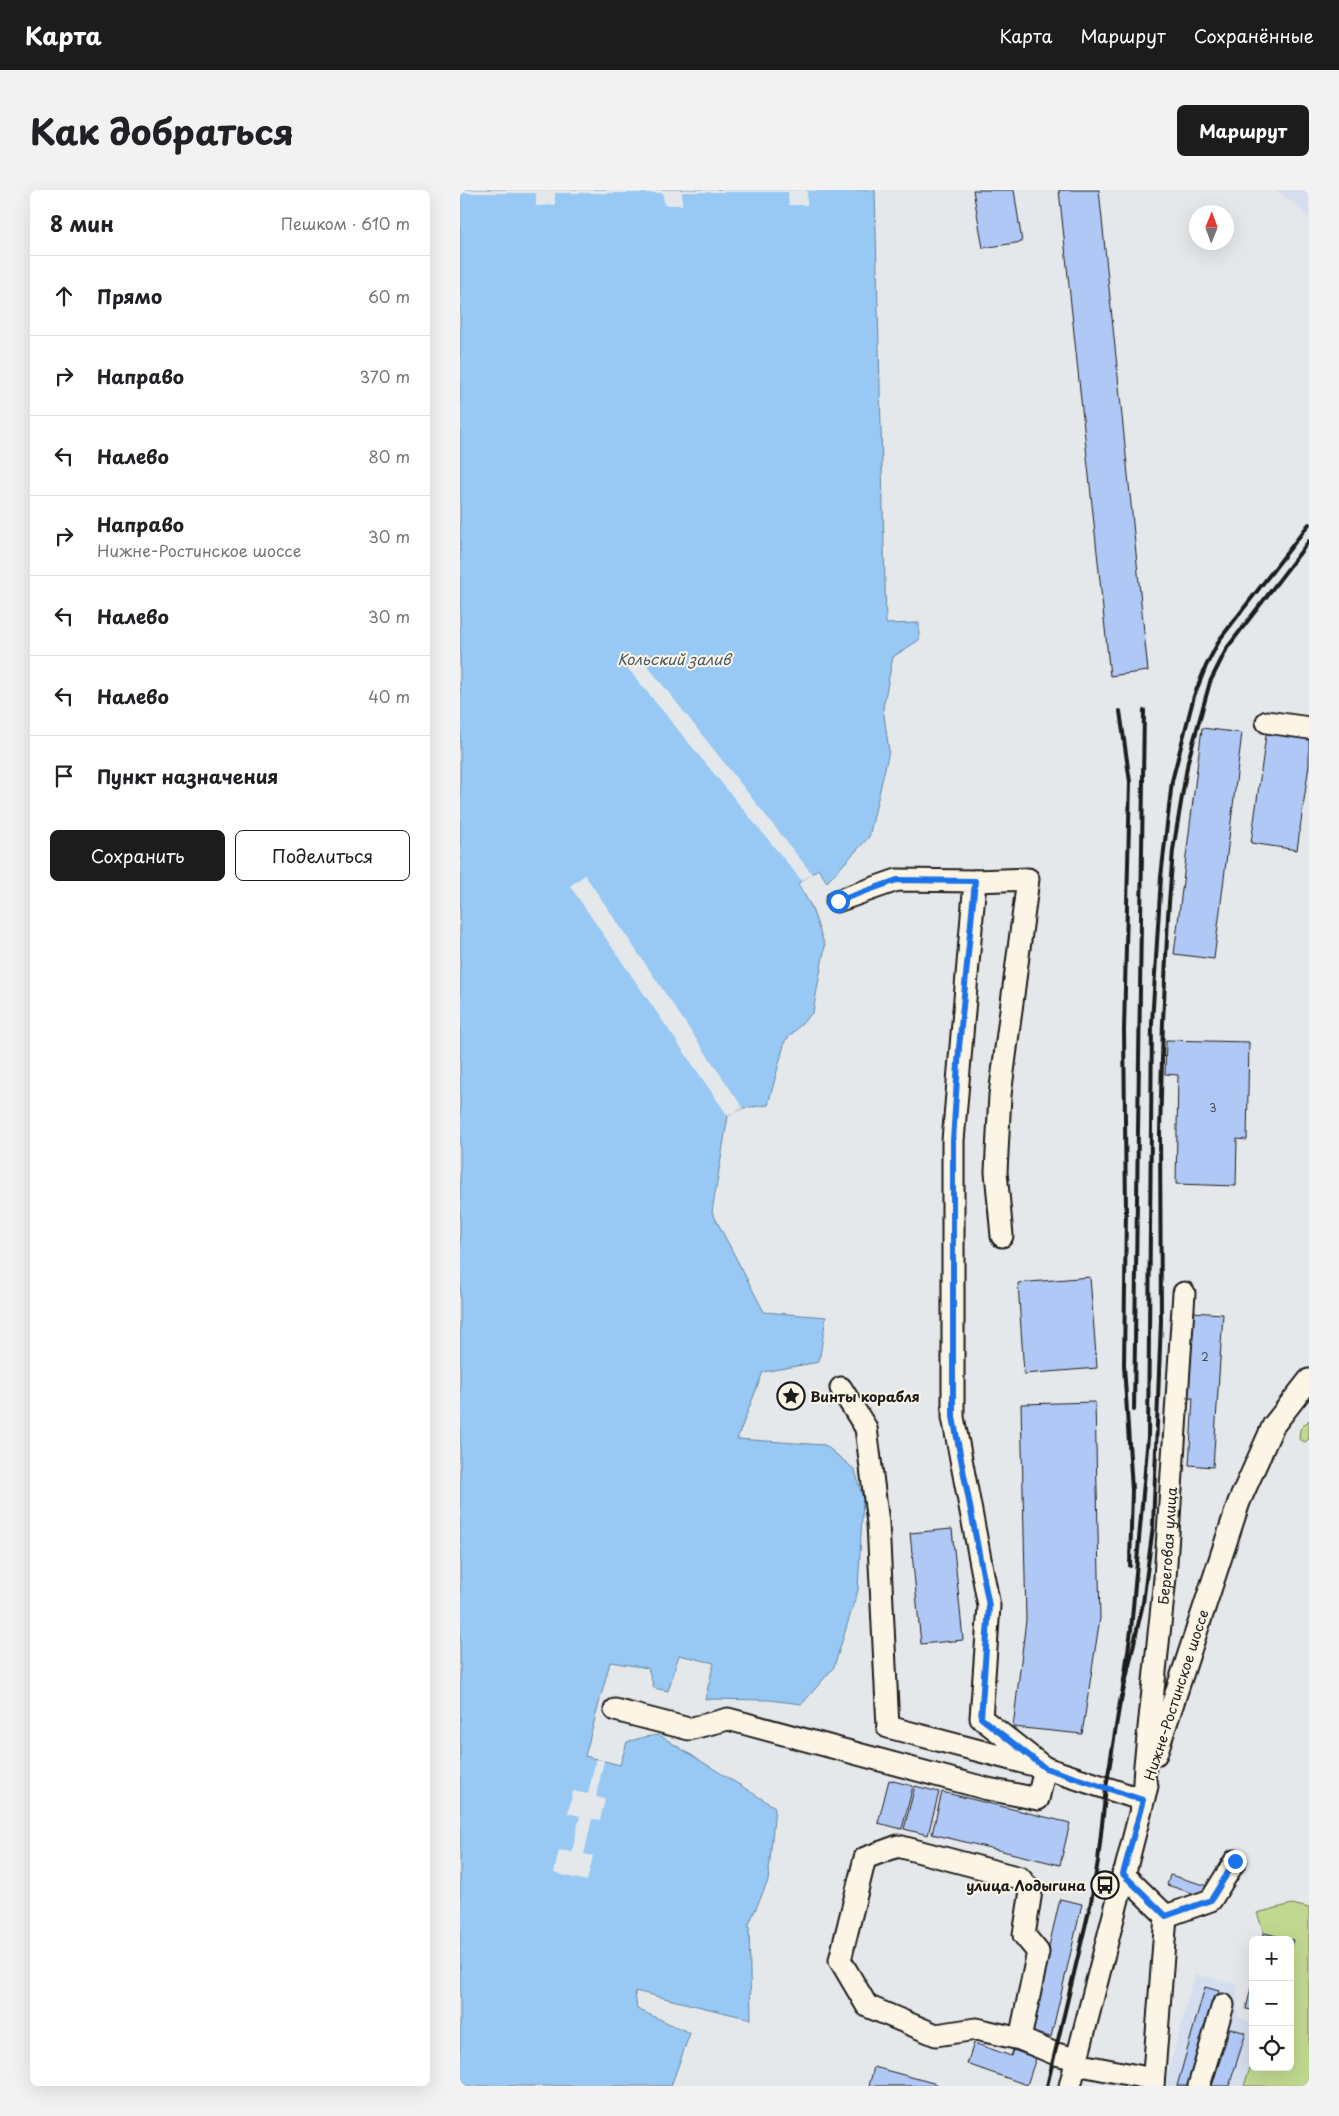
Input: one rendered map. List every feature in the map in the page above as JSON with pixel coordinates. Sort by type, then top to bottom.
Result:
[{"type":"street","points":[[1267,722],[1309,728]]},
{"type":"street","points":[[838,901],[897,880],[975,881],[1028,879],[1000,1095],[996,1172],[1002,1236]]},
{"type":"street","points":[[975,881],[959,1048],[953,1141],[953,1417],[989,1606],[981,1718],[1045,1768]]},
{"type":"street","name":"Береговая улица","points":[[1143,1800],[1165,1578],[1184,1292]]},
{"type":"street","name":"Нижне-Ростинское шоссе","points":[[1070,2086],[1143,1800],[1172,1702],[1239,1502],[1274,1426],[1309,1380]]},
{"type":"street","points":[[841,1388],[866,1428],[878,1523],[888,1727],[1045,1768],[1143,1800]]},
{"type":"street","points":[[615,1710],[689,1729],[728,1719],[988,1789],[1038,1799],[1045,1768]]},
{"type":"street","points":[[1020,2039],[1038,1952],[1024,1935],[1031,1891],[1026,1884],[1020,1878],[898,1846],[865,1858],[840,1960],[867,2006],[936,2035],[976,2029],[1020,2039],[1076,2061],[1153,2083],[1166,1916]]},
{"type":"street","points":[[1166,1916],[1211,1900],[1235,1861]]},
{"type":"street","points":[[1123,1874],[1166,1916]]},
{"type":"street","points":[[1199,2086],[1223,2005]]},
{"type":"shaded area","points":[[1275,190],[1309,190],[1309,219],[1296,205]]},
{"type":"shaded area","points":[[1195,1974],[1237,1984],[1238,2017],[1249,2021],[1249,2071],[1244,2086],[1164,2086]]},
{"type":"green space","points":[[1309,1420],[1309,1439],[1305,1442],[1299,1439],[1300,1429]]},
{"type":"green space","points":[[1292,1904],[1309,1908],[1309,2086],[1244,2086],[1249,2071],[1294,2071],[1294,1936],[1276,1936],[1264,1933],[1257,1913]]},
{"type":"water","name":"Кольский залив","points":[[460,190],[875,190],[886,624],[919,623],[919,640],[893,657],[883,708],[889,751],[869,837],[827,882],[818,869],[798,884],[811,906],[825,946],[813,1012],[785,1041],[768,1105],[743,1108],[728,1116],[712,1212],[764,1312],[826,1317],[819,1362],[763,1372],[737,1439],[825,1445],[855,1470],[863,1499],[858,1590],[834,1667],[802,1704],[769,1700],[705,1699],[714,1663],[679,1655],[668,1691],[654,1688],[648,1668],[610,1662],[585,1756],[620,1765],[627,1742],[659,1735],[775,1807],[768,1881],[749,1924],[751,2019],[635,1991],[637,2009],[690,2033],[671,2086],[460,2086]]},
{"type":"pier","points":[[460,190],[875,190],[807,191],[807,205],[789,205],[788,192],[682,192],[682,205],[664,205],[663,193],[555,193],[555,205],[536,206],[536,193],[460,193]]},
{"type":"pier","points":[[639,655],[812,874],[802,881],[625,665]]},
{"type":"pier","points":[[585,875],[743,1108],[728,1116],[570,886]]},
{"type":"pier","points":[[596,1759],[604,1760],[596,1797],[605,1799],[600,1820],[592,1819],[584,1854],[593,1856],[587,1881],[554,1873],[559,1850],[572,1852],[580,1816],[568,1813],[573,1791],[588,1794]]},
{"type":"building","points":[[973,190],[1014,190],[1022,242],[983,248]]},
{"type":"building","points":[[1059,190],[1099,190],[1148,671],[1110,676]]},
{"type":"building","points":[[1202,728],[1242,733],[1214,959],[1174,954]]},
{"type":"building","points":[[1267,728],[1309,734],[1309,765],[1297,850],[1251,843]]},
{"type":"building","points":[[1166,1040],[1249,1042],[1247,1140],[1237,1139],[1236,1186],[1176,1184],[1178,1075],[1165,1074]]},
{"type":"building","points":[[1090,1277],[1097,1368],[1024,1374],[1018,1283]]},
{"type":"building","points":[[1192,1312],[1223,1314],[1213,1467],[1189,1465],[1193,1398],[1187,1398]]},
{"type":"building","points":[[1095,1402],[1100,1618],[1082,1734],[1013,1727],[1026,1620],[1021,1404]]},
{"type":"building","points":[[952,1529],[963,1640],[921,1644],[910,1533]]},
{"type":"building","points":[[889,1780],[913,1786],[902,1829],[878,1823]]},
{"type":"building","points":[[915,1786],[939,1792],[928,1835],[904,1829]]},
{"type":"building","points":[[942,1792],[1070,1823],[1060,1865],[932,1834]]},
{"type":"building","points":[[1170,1875],[1208,1886],[1205,1897],[1167,1885]]},
{"type":"building","points":[[1060,1899],[1082,1904],[1051,2037],[1029,2032]]},
{"type":"building","points":[[1264,1933],[1276,1936],[1263,1936]]},
{"type":"building","points":[[1205,1987],[1219,1991],[1191,2086],[1177,2086]]},
{"type":"building","points":[[1249,1996],[1249,2009],[1246,2009]]},
{"type":"building","points":[[1230,2028],[1246,2033],[1229,2086],[1212,2086]]},
{"type":"building","points":[[974,2043],[1011,2056],[1013,2050],[1036,2058],[1027,2085],[967,2064]]},
{"type":"building","points":[[874,2067],[937,2084],[937,2086],[869,2086]]},
{"type":"railway","points":[[1309,524],[1220,639],[1206,666],[1194,696],[1172,781],[1161,877],[1152,1023],[1148,1437],[1131,1630],[1121,1701],[1143,1603],[1153,1527],[1161,1321],[1160,1133],[1163,1022],[1173,850],[1188,761],[1210,682],[1227,648],[1309,541]]},
{"type":"railway","points":[[1134,1410],[1144,710]]},
{"type":"railway","points":[[1120,711],[1130,782],[1124,1030],[1126,1211],[1124,1365],[1132,1490],[1130,1566]]},
{"type":"railway","points":[[1047,2086],[1091,1902],[1098,1861],[1106,1788],[1121,1696]]},
{"type":"place","name":"Винты корабля","points":[[791,1396]]},
{"type":"place","name":"улица Лодыгина","points":[[1105,1885]]},
{"type":"route","points":[[838,901],[897,880],[975,881],[959,1048],[953,1141],[953,1417],[989,1606],[981,1718],[1045,1768],[1143,1800],[1123,1874],[1166,1916],[1211,1900],[1235,1861]]}]
